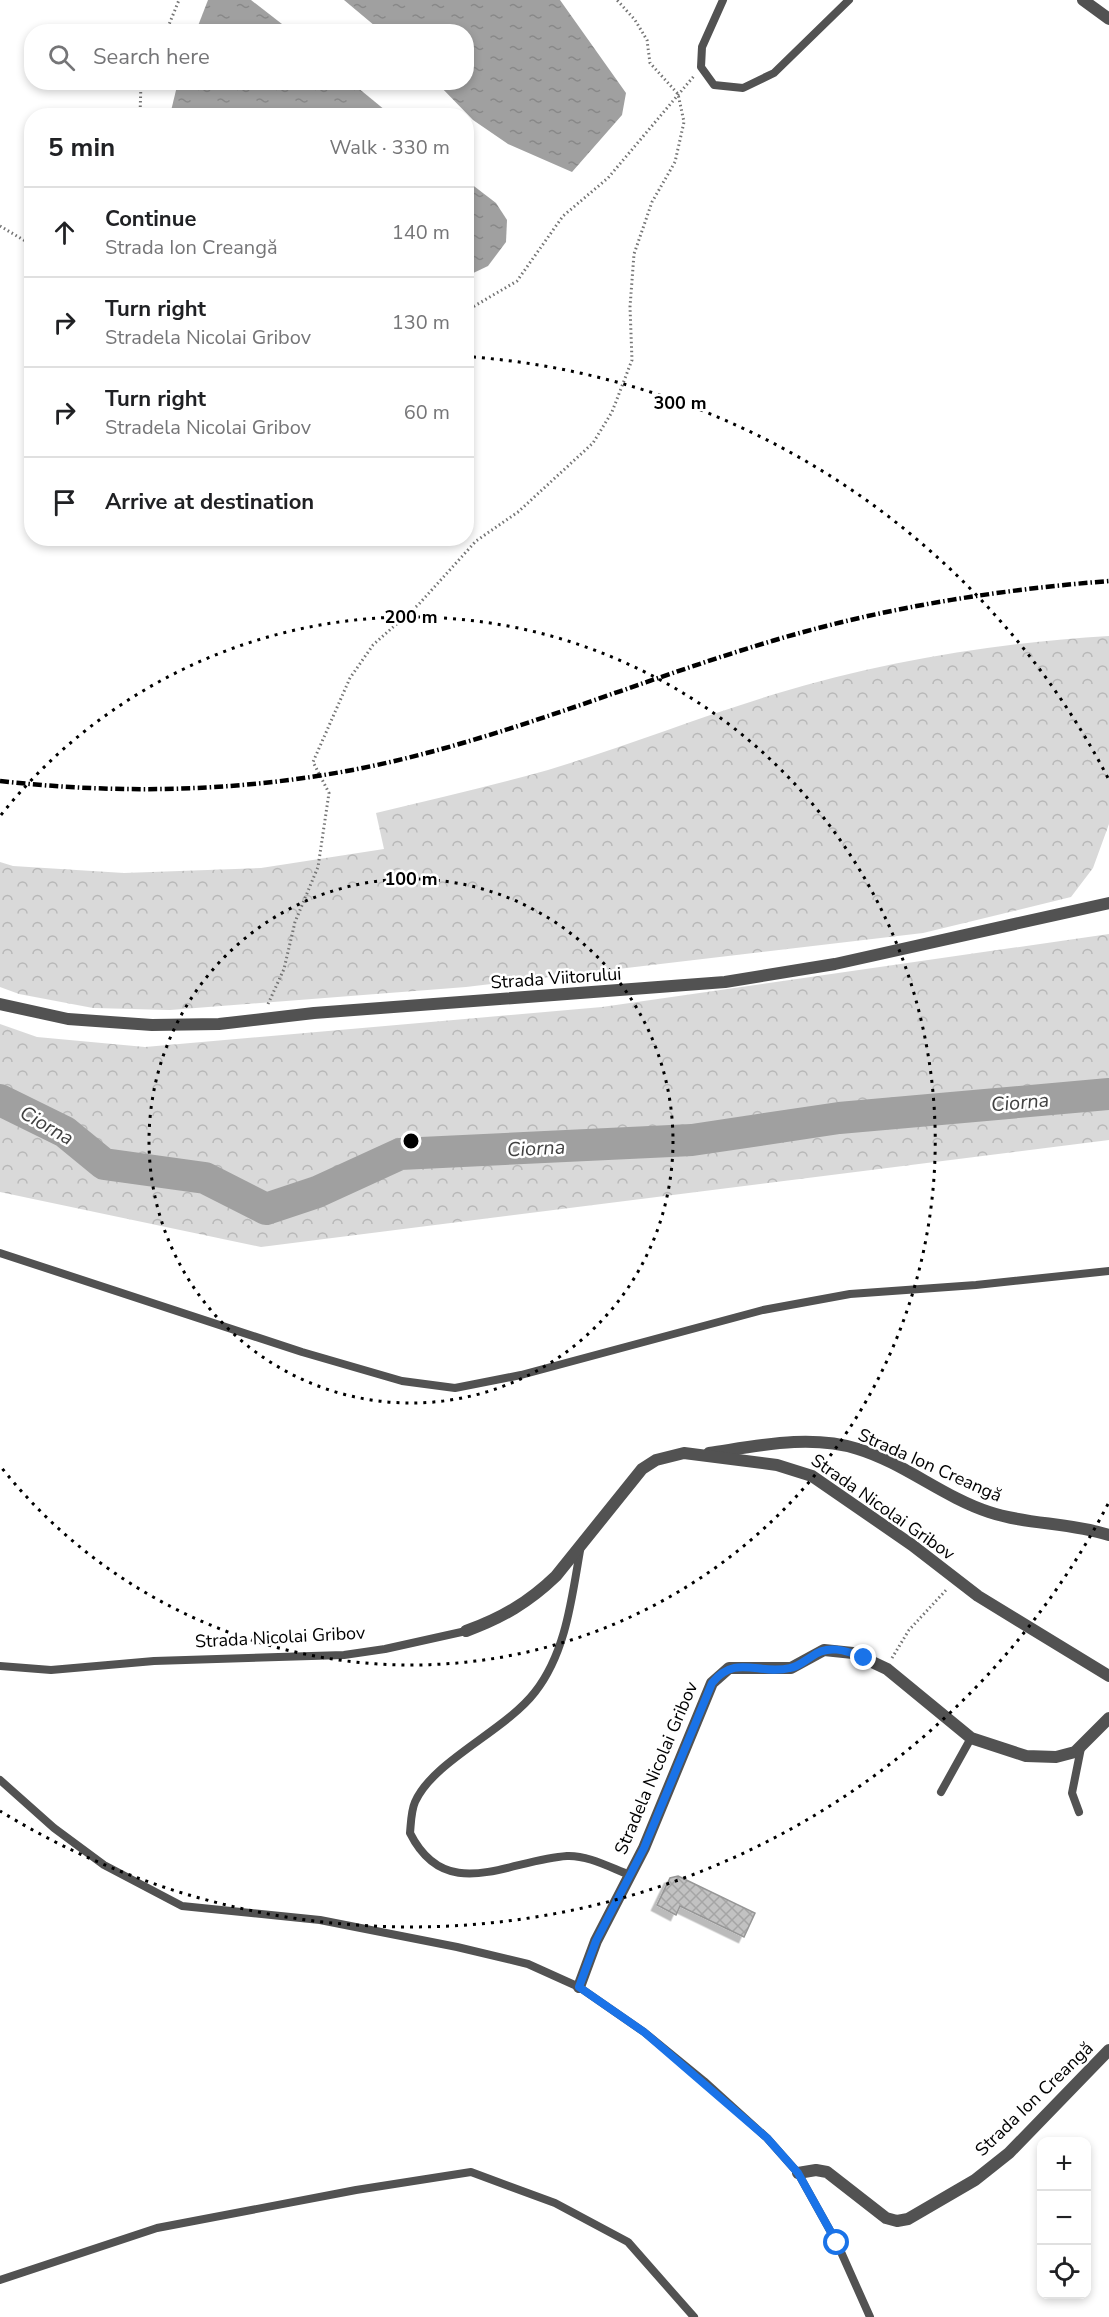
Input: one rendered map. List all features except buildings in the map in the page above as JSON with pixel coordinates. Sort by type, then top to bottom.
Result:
[{"type":"street","points":[[1083,0],[1109,19]]},
{"type":"street","name":"Strada Viitorului","points":[[0,1004],[68,1019],[153,1025],[219,1024],[314,1013],[725,982],[835,964],[1109,903]]},
{"type":"street","name":"Strada Ion Creangă","points":[[698,1454],[794,1442],[857,1449],[987,1512],[1029,1521],[1079,1526],[1109,1535]]},
{"type":"street","name":"Strada Nicolai Gribov","points":[[466,1630],[508,1614],[540,1591],[581,1545],[642,1469],[668,1456],[684,1453],[698,1454],[786,1467],[812,1476],[912,1545],[955,1580],[1109,1676]]},
{"type":"street","name":"Stradela Nicolai Gribov","points":[[579,1987],[596,1941],[644,1848],[712,1683],[719,1674],[729,1668],[739,1666],[791,1668],[824,1650],[853,1653],[887,1669],[971,1737],[1009,1752],[1034,1757],[1069,1755],[1081,1748]]},
{"type":"street","points":[[1081,1748],[1109,1718]]},
{"type":"street","name":"Strada Ion Creangă","points":[[798,2173],[816,2170],[826,2172],[886,2218],[897,2221],[908,2219],[975,2180],[1009,2153],[1109,2050]]},
{"type":"lane","points":[[723,0],[702,46],[701,68],[714,85],[743,88],[774,74],[849,0]]},
{"type":"lane","points":[[0,1253],[302,1352],[402,1381],[455,1388],[521,1375],[763,1310],[850,1294],[976,1285],[1109,1271]]},
{"type":"lane","points":[[581,1545],[570,1606],[548,1674],[514,1714],[425,1783],[414,1804],[410,1833],[429,1862],[452,1872],[478,1874],[570,1856],[591,1860],[630,1875]]},
{"type":"lane","name":"Strada Nicolai Gribov","points":[[0,1666],[51,1671],[153,1661],[344,1655],[385,1649],[466,1630]]},
{"type":"lane","points":[[941,1792],[971,1737]]},
{"type":"lane","points":[[1079,1812],[1072,1793],[1081,1748]]},
{"type":"lane","points":[[0,1780],[54,1828],[104,1865],[182,1906],[320,1920],[434,1942],[528,1964],[579,1987],[644,2032],[704,2081],[767,2138],[798,2173],[837,2243],[870,2317]]},
{"type":"lane","points":[[0,2280],[157,2228],[356,2190],[471,2172],[555,2203],[628,2242],[694,2317]]},
{"type":"path","points":[[168,24],[179,0]]},
{"type":"path","points":[[474,543],[518,512],[593,443],[612,412],[632,360],[630,308],[634,254],[651,202],[675,162],[684,122],[678,94],[650,63],[647,40],[635,20],[617,0]]},
{"type":"path","points":[[474,306],[517,281],[563,216],[608,178],[701,68]]},
{"type":"path","points":[[140,108],[141,90]]},
{"type":"path","points":[[0,226],[24,240]]},
{"type":"path","points":[[260,1019],[284,969],[295,922],[318,867],[328,794],[313,762],[350,678],[373,645],[419,604],[471,546]]},
{"type":"path","name":"Strada Nicolai Gribov","points":[[887,1669],[909,1630],[955,1580]]},
{"type":"green space","points":[[1109,636],[1109,824],[1093,868],[1071,897],[923,933],[466,987],[170,1010],[93,1008],[19,994],[0,987],[0,862],[13,866],[124,873],[261,868],[384,849],[376,813],[548,770],[775,694],[858,672],[940,655],[1024,643]]},
{"type":"green space","points":[[1109,934],[1109,1140],[261,1247],[0,1192],[0,1024],[37,1037],[145,1047],[602,1007]]},
{"type":"water","points":[[208,0],[251,0],[282,24],[199,24]]},
{"type":"water","points":[[344,0],[560,0],[626,93],[622,115],[572,172],[508,144],[474,121],[474,108],[461,108],[444,90],[474,90],[474,24],[373,24]]},
{"type":"water","points":[[176,90],[361,90],[382,108],[172,108]]},
{"type":"water","points":[[474,186],[496,203],[507,220],[506,242],[488,266],[474,273]]},
{"type":"waterway","name":"Ciorna","points":[[0,1100],[65,1132],[104,1164],[205,1178],[266,1209],[317,1192],[400,1154],[692,1140],[839,1118],[1109,1094]]},
{"type":"railway","points":[[0,781],[87,788],[174,789],[261,783],[347,771],[455,745],[508,729],[813,629],[897,610],[981,595],[1109,581]]},
{"type":"route","points":[[837,2243],[798,2173],[767,2138],[704,2081],[644,2032],[579,1987],[596,1941],[644,1848],[712,1683],[719,1674],[729,1668],[739,1666],[791,1668],[824,1650],[838,1649],[864,1658]]}]
